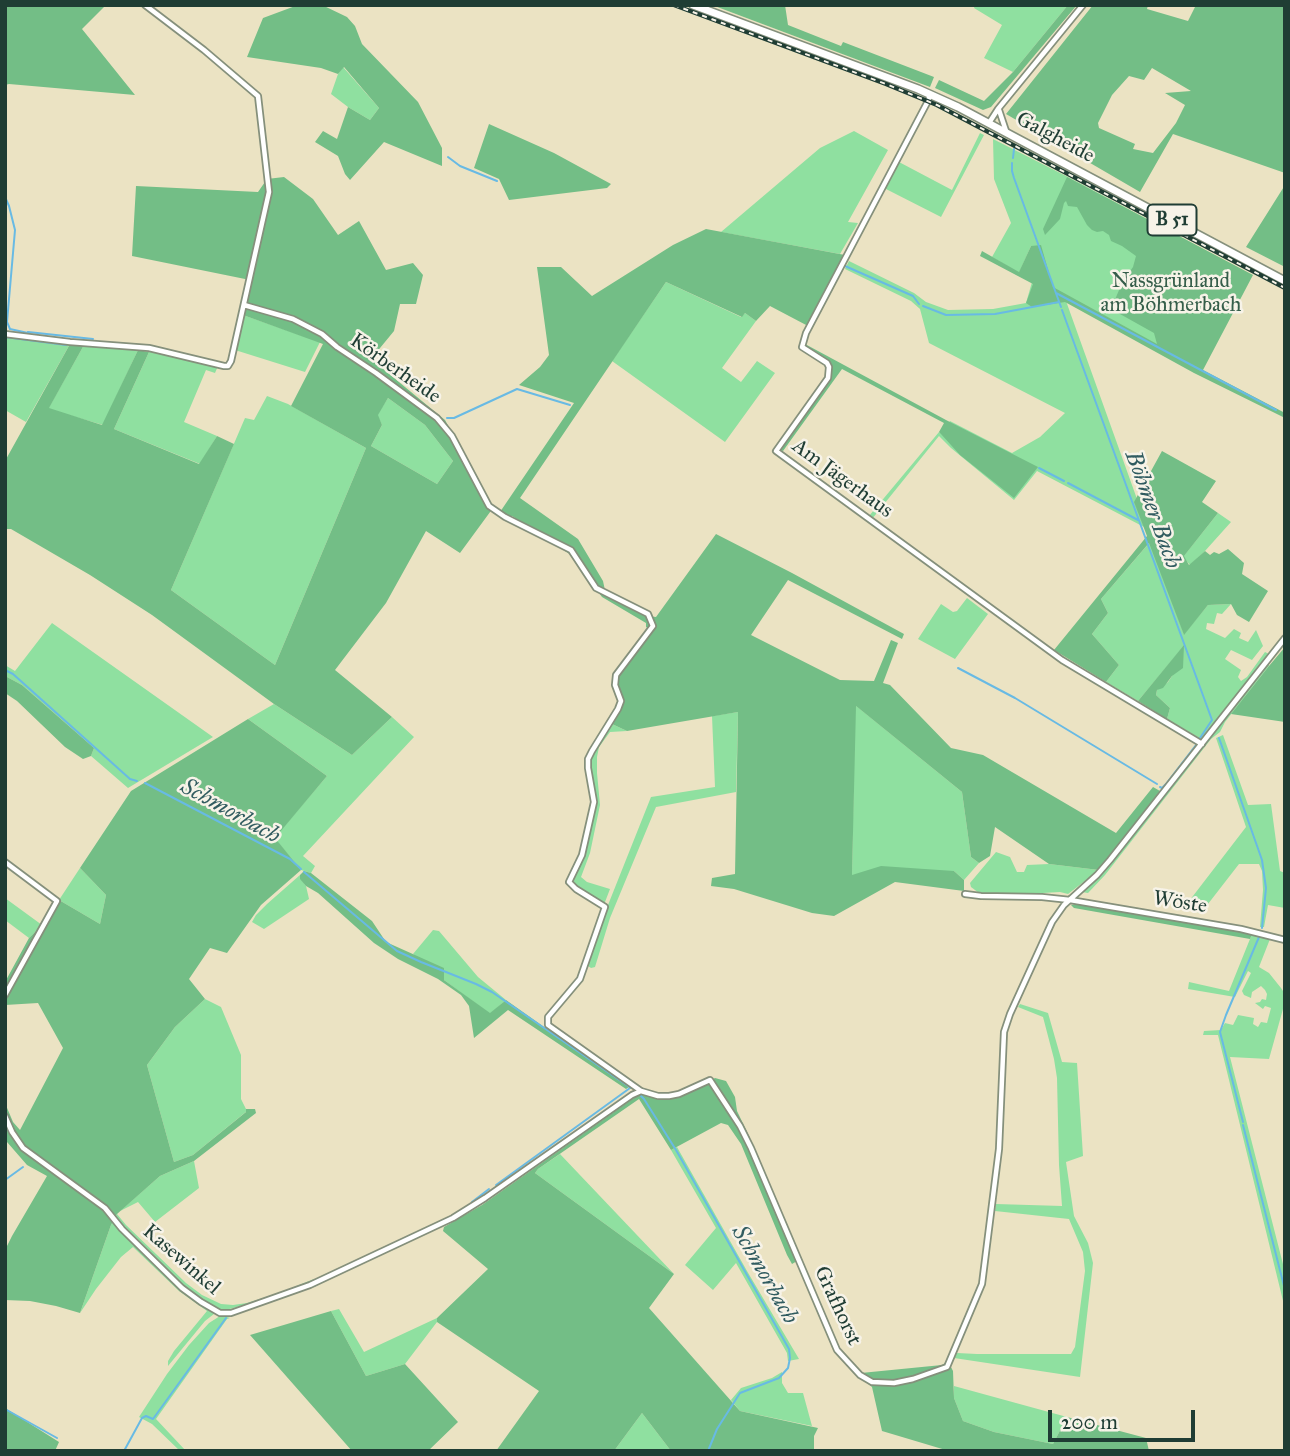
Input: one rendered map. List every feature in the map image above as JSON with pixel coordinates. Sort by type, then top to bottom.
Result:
[{"type":"main road","name":"Galgheide","points":[[693,5],[930,94],[1007,132],[1285,281]]},
{"type":"street","points":[[5,334],[149,348],[224,366],[228,366],[231,361],[269,192],[258,96],[145,5]]},
{"type":"street","points":[[989,123],[1083,5]]},
{"type":"street","name":"Am Jägerhaus","points":[[930,94],[806,333],[802,347],[827,363],[828,378],[776,451],[1062,660],[1202,744]]},
{"type":"street","points":[[999,109],[1007,132]]},
{"type":"street","name":"Körberheide","points":[[244,305],[293,319],[322,334],[437,418],[452,436],[489,506],[505,517],[571,550],[596,588],[648,614],[653,625],[616,676],[615,685],[621,701],[588,759],[594,802],[582,855],[569,881],[576,889],[604,906],[580,979],[548,1017],[548,1026]]},
{"type":"street","points":[[1070,900],[1110,860],[1285,638]]},
{"type":"street","points":[[5,862],[57,901],[5,995]]},
{"type":"street","name":"Wöste","points":[[965,894],[1070,900],[1241,929],[1285,940]]},
{"type":"street","name":"Grafhorst","points":[[548,1026],[640,1091],[668,1096],[710,1080],[751,1148],[837,1350],[860,1375],[872,1382],[913,1379],[947,1367],[982,1284],[999,1149],[1006,1023],[1047,932],[1070,900]]},
{"type":"street","name":"Kasewinkel","points":[[5,1116],[23,1148],[105,1208],[122,1229],[182,1288],[220,1313],[231,1313],[310,1285],[439,1226],[485,1198],[640,1091]]},
{"type":"green space","points":[[5,5],[106,5],[82,29],[135,95],[5,85]]},
{"type":"green space","points":[[298,5],[322,5],[347,17],[355,26],[362,44],[418,102],[442,148],[442,166],[384,142],[350,180],[338,156],[315,142],[323,131],[337,139],[348,107],[370,120],[379,108],[344,67],[338,74],[321,68],[247,57],[263,18]]},
{"type":"green space","points":[[712,5],[785,5],[788,25],[841,46],[843,42],[934,77],[930,87]]},
{"type":"green space","points":[[975,5],[1068,5],[1013,72],[984,58],[1002,25],[974,8]]},
{"type":"green space","points":[[1068,5],[1077,5],[991,107],[983,110],[935,88],[939,80],[984,101],[1013,72]]},
{"type":"green space","points":[[1093,5],[1148,5],[1147,9],[1188,21],[1196,5],[1285,5],[1285,173],[1173,134],[1140,192],[1006,114]],"holes":[[[1152,68],[1191,91],[1165,93],[1185,105],[1176,123],[1153,153],[1133,149],[1135,144],[1099,128],[1098,123],[1112,95],[1129,76],[1144,80]]]},
{"type":"green space","points":[[343,67],[379,108],[370,120],[331,94]]},
{"type":"green space","points":[[489,124],[554,153],[611,184],[607,188],[509,200],[499,179],[474,168]]},
{"type":"green space","points":[[854,131],[888,150],[848,222],[858,223],[840,254],[721,232],[820,148]]},
{"type":"green space","points":[[980,133],[984,135],[941,217],[884,188],[899,162],[952,190]]},
{"type":"green space","name":"Nassgrünland am Böhmerbach","points":[[993,139],[1252,275],[1200,372],[1066,301],[1137,499],[1135,503],[1144,527],[1037,471],[1014,500],[939,436],[872,519],[869,516],[950,421],[1012,453],[1040,437],[1065,413],[929,343],[920,309],[911,301],[845,269],[849,261],[914,293],[926,302],[948,310],[993,309],[1026,303],[1032,282],[1031,246],[1019,273],[992,257],[1011,223],[994,179]]},
{"type":"green space","points":[[284,177],[313,199],[338,235],[359,221],[386,270],[413,263],[423,275],[416,304],[400,304],[394,331],[371,359],[445,420],[493,508],[460,553],[426,531],[386,603],[335,670],[392,717],[352,755],[274,704],[152,615],[90,575],[11,529],[5,529],[5,461],[70,344],[84,345],[49,408],[102,425],[138,350],[149,352],[114,429],[199,464],[217,436],[234,444],[171,590],[275,665],[366,448],[291,406],[323,344],[243,315],[250,280],[132,256],[136,186],[258,192],[267,179]],"holes":[[[388,398],[425,425],[453,461],[437,484],[371,446],[382,425],[378,415]]]},
{"type":"green space","points":[[1067,177],[1253,275],[1203,370],[1285,413],[1285,418],[1194,373],[1065,302],[1032,307],[1026,303],[1033,284],[980,256],[982,251],[1019,272],[1031,246],[1041,245],[1053,287],[1157,344],[1154,333],[1111,309],[1136,256],[1111,241],[1109,235],[1103,231],[1092,230],[1077,207],[1068,206],[1066,201],[1060,219],[1045,235],[1043,229]]},
{"type":"green space","points":[[1285,185],[1285,267],[1246,247]]},
{"type":"green space","points":[[706,229],[845,255],[808,326],[770,306],[756,321],[745,313],[742,317],[666,282],[520,498],[578,539],[603,581],[606,595],[647,616],[656,617],[716,534],[904,634],[902,639],[788,580],[751,635],[840,680],[874,681],[891,640],[898,643],[883,683],[890,685],[951,748],[983,755],[1116,833],[1153,787],[1160,791],[1099,870],[1049,864],[995,827],[990,856],[979,863],[971,857],[962,792],[856,706],[852,875],[881,866],[954,871],[964,880],[964,891],[895,882],[834,916],[812,913],[734,889],[711,886],[712,878],[735,874],[738,712],[627,731],[612,724],[623,701],[617,685],[618,676],[653,631],[646,627],[646,623],[602,597],[571,555],[512,516],[500,512],[574,403],[519,385],[540,367],[549,355],[537,267],[561,267],[592,296],[673,245]]},
{"type":"green space","points":[[666,282],[741,317],[745,313],[756,321],[722,368],[741,382],[757,361],[775,373],[725,442],[612,361]]},
{"type":"green space","points":[[243,315],[320,342],[305,372],[235,350]]},
{"type":"green space","points":[[5,336],[70,344],[26,422],[5,410]]},
{"type":"green space","points":[[805,344],[1038,467],[1014,498],[960,455],[939,432],[944,423],[842,369],[783,451],[780,450],[782,443],[829,380],[832,371],[828,361],[806,348]]},
{"type":"green space","points":[[84,345],[138,350],[103,425],[48,409]]},
{"type":"green space","points":[[149,352],[218,366],[215,373],[206,370],[184,422],[217,436],[200,464],[114,429]]},
{"type":"green space","points":[[267,396],[288,404],[366,448],[275,665],[171,590],[245,418],[254,420]]},
{"type":"green space","points":[[388,398],[425,425],[453,461],[437,484],[371,446],[382,425],[377,415]]},
{"type":"green space","points":[[1162,451],[1216,481],[1202,502],[1218,513],[1184,556],[1189,565],[1205,551],[1210,555],[1228,549],[1244,563],[1242,574],[1268,591],[1249,622],[1237,615],[1231,604],[1208,605],[1184,635],[1149,543],[1101,599],[1108,613],[1092,634],[1119,665],[1106,682],[1054,650],[1147,536],[1134,502]]},
{"type":"green space","points":[[1218,513],[1231,522],[1190,565],[1183,557]]},
{"type":"green space","points":[[1150,542],[1184,634],[1208,605],[1231,604],[1222,614],[1217,613],[1214,624],[1207,623],[1206,629],[1225,638],[1234,629],[1241,633],[1239,638],[1248,642],[1256,630],[1263,646],[1252,660],[1231,650],[1225,659],[1241,670],[1238,677],[1241,681],[1265,652],[1269,654],[1201,739],[1167,719],[1170,708],[1156,695],[1157,690],[1172,676],[1184,646],[1138,701],[1106,682],[1119,665],[1092,634],[1108,613],[1101,599]]},
{"type":"green space","points":[[967,598],[988,614],[955,659],[918,639],[941,604],[953,612],[957,611]]},
{"type":"green space","points":[[52,623],[213,737],[128,788],[91,756],[94,748],[22,685],[5,676],[5,665],[15,671]]},
{"type":"green space","points":[[1184,645],[1183,668],[1172,676],[1163,688],[1157,690],[1156,695],[1170,708],[1167,719],[1138,701]]},
{"type":"green space","points":[[1285,647],[1285,722],[1231,714],[1269,666]]},
{"type":"green space","points":[[1269,661],[1269,666],[1220,732],[1211,739],[1105,875],[1088,893],[1082,892],[1104,871]]},
{"type":"green space","points":[[7,677],[22,685],[94,748],[91,756],[83,759],[65,747],[5,693]]},
{"type":"green space","points":[[274,704],[352,755],[392,717],[414,737],[303,856],[315,866],[311,873],[301,870],[274,838],[327,776],[248,719]]},
{"type":"green space","points":[[855,705],[962,792],[971,857],[979,863],[964,880],[954,871],[852,875]]},
{"type":"green space","points":[[738,712],[736,792],[656,807],[610,918],[595,967],[591,968],[588,966],[608,905],[651,797],[715,787],[712,716]]},
{"type":"green space","points":[[248,719],[327,776],[275,838],[301,870],[261,905],[227,953],[210,948],[189,979],[205,999],[175,1027],[147,1065],[174,1162],[193,1155],[246,1112],[246,1109],[255,1109],[256,1113],[194,1161],[160,1176],[117,1214],[80,1313],[30,1301],[5,1300],[5,1250],[47,1176],[27,1165],[7,1142],[5,1103],[13,1122],[20,1130],[63,1048],[38,1003],[5,1005],[5,982],[29,938],[42,925],[59,900],[100,924],[106,895],[80,868],[131,791]]},
{"type":"green space","points":[[612,724],[627,731],[610,732],[599,747],[597,773],[600,805],[590,853],[581,877],[587,882],[610,889],[605,902],[602,902],[576,885],[573,880],[584,856],[596,802],[591,759]]},
{"type":"green space","points":[[1223,735],[1248,805],[1271,804],[1280,871],[1285,873],[1285,908],[1268,905],[1264,927],[1260,927],[1263,890],[1259,864],[1239,864],[1201,913],[1183,909],[1246,827],[1216,738]]},
{"type":"green space","points":[[996,852],[1010,857],[1017,872],[1024,872],[1027,865],[1049,864],[1099,870],[1068,894],[979,893],[970,883]]},
{"type":"green space","points":[[80,868],[106,895],[100,924],[59,900]]},
{"type":"green space","points":[[304,871],[311,873],[372,921],[386,942],[444,968],[444,980],[490,1013],[506,1000],[629,1087],[626,1089],[508,1010],[474,1038],[469,1006],[461,995],[374,943],[318,893],[306,886],[300,879]]},
{"type":"green space","points":[[300,875],[309,899],[264,929],[252,922],[267,904]]},
{"type":"green space","points":[[5,898],[42,925],[29,938],[5,920]]},
{"type":"green space","points":[[1071,905],[1252,934],[1250,939],[1074,908]]},
{"type":"green space","points":[[433,930],[439,931],[478,977],[506,1000],[490,1014],[413,954]]},
{"type":"green space","points":[[1252,934],[1270,939],[1259,967],[1269,973],[1285,994],[1285,1009],[1269,1059],[1230,1057],[1285,1272],[1285,1309],[1218,1035],[1203,1035],[1204,1031],[1221,1030],[1225,1023],[1233,1025],[1238,1015],[1254,1018],[1253,1024],[1258,1027],[1261,1022],[1267,1023],[1271,1008],[1265,1006],[1263,1009],[1255,1003],[1266,1000],[1267,994],[1261,986],[1252,992],[1251,998],[1244,995],[1242,991],[1251,973],[1248,971],[1235,997],[1188,989],[1189,982],[1229,991]]},
{"type":"green space","points":[[205,999],[221,1007],[241,1055],[241,1099],[247,1111],[193,1155],[174,1162],[147,1065],[175,1027]]},
{"type":"green space","points":[[1020,1004],[1048,1013],[1062,1062],[1077,1063],[1083,1156],[1066,1162],[1074,1216],[1088,1243],[1093,1263],[1080,1377],[954,1358],[957,1353],[1071,1354],[1075,1347],[1085,1271],[1083,1252],[1069,1219],[995,1211],[996,1204],[1062,1206],[1054,1059],[1043,1017],[1018,1007]]},
{"type":"green space","points":[[715,1078],[726,1081],[735,1097],[737,1111],[750,1138],[748,1144],[797,1261],[792,1264],[741,1144],[728,1125],[721,1123],[671,1150],[639,1099],[535,1173],[674,1274],[649,1308],[740,1411],[818,1428],[814,1436],[814,1451],[671,1451],[642,1413],[614,1451],[496,1451],[539,1391],[437,1322],[437,1318],[488,1269],[443,1231],[444,1227],[482,1205],[641,1093],[660,1097],[680,1096]]},
{"type":"green space","points":[[677,1147],[799,1359],[788,1361],[787,1353],[736,1263],[713,1290],[685,1265],[716,1228],[671,1150]]},
{"type":"green space","points":[[560,1154],[674,1274],[535,1173]]},
{"type":"green space","points":[[194,1161],[199,1188],[155,1222],[138,1202],[120,1211],[160,1176]]},
{"type":"green space","points":[[117,1214],[186,1283],[221,1304],[247,1303],[316,1280],[272,1297],[219,1310],[205,1321],[168,1366],[174,1351],[207,1311],[179,1291],[133,1247],[121,1257],[80,1313]]},
{"type":"green space","points":[[339,1309],[364,1352],[437,1318],[437,1322],[405,1364],[366,1376],[331,1311]]},
{"type":"green space","points":[[331,1311],[366,1376],[405,1364],[458,1422],[428,1451],[352,1451],[250,1335]]},
{"type":"green space","points":[[220,1316],[230,1318],[156,1419],[186,1451],[180,1451],[152,1424],[139,1417],[189,1345],[209,1323]]},
{"type":"green space","points":[[948,1361],[953,1371],[954,1398],[963,1421],[994,1432],[1053,1444],[1067,1417],[1146,1438],[1149,1451],[949,1451],[882,1431],[872,1387],[858,1376],[861,1373],[942,1365]]},
{"type":"green space","points":[[782,1372],[782,1383],[788,1393],[803,1393],[812,1426],[740,1411],[731,1400],[741,1388]]},
{"type":"green space","points":[[954,1386],[1067,1417],[1053,1444],[994,1432],[963,1421],[954,1398]]},
{"type":"green space","points":[[5,1408],[59,1442],[55,1451],[5,1451]]},
{"type":"green space","points":[[642,1413],[671,1451],[614,1451]]},
{"type":"waterway","name":"Böhmer Bach","points":[[1013,158],[1014,149]]},
{"type":"waterway","points":[[448,157],[460,166],[497,181]]},
{"type":"waterway","name":"Böhmer Bach","points":[[1012,163],[1014,178],[1061,307]]},
{"type":"waterway","points":[[5,197],[15,230],[7,322],[10,329],[28,333]]},
{"type":"waterway","points":[[845,266],[913,296],[919,304]]},
{"type":"waterway","points":[[1056,293],[1276,410]]},
{"type":"waterway","points":[[923,306],[946,315],[995,314],[1059,302]]},
{"type":"waterway","name":"Böhmer Bach","points":[[1062,310],[1212,720],[1200,738]]},
{"type":"waterway","points":[[28,332],[93,339]]},
{"type":"waterway","points":[[5,337],[66,345]]},
{"type":"waterway","points":[[447,418],[454,418],[517,389],[570,405]]},
{"type":"waterway","points":[[1039,468],[1064,481]]},
{"type":"waterway","points":[[1068,483],[1138,520]]},
{"type":"waterway","points":[[958,668],[1015,698],[1157,784]]},
{"type":"waterway","name":"Schmorbach","points":[[5,670],[13,674],[130,779],[137,781]]},
{"type":"waterway","name":"Böhmer Bach","points":[[1219,738],[1262,860],[1266,888],[1262,928]]},
{"type":"waterway","points":[[1160,787],[1166,784],[1196,745]]},
{"type":"waterway","name":"Schmorbach","points":[[145,783],[290,859],[301,869]]},
{"type":"waterway","name":"Schmorbach","points":[[304,872],[397,951],[492,992],[631,1088]]},
{"type":"waterway","name":"Böhmer Bach","points":[[1243,1122],[1220,1032],[1259,937]]},
{"type":"waterway","points":[[496,1185],[630,1088]]},
{"type":"waterway","name":"Schmorbach","points":[[640,1095],[676,1150],[789,1349],[788,1368],[779,1378],[740,1393],[717,1429],[708,1451]]},
{"type":"waterway","name":"Böhmer Bach","points":[[1243,1125],[1285,1290]]},
{"type":"waterway","points":[[5,1180],[23,1167]]},
{"type":"waterway","points":[[472,1202],[489,1189]]},
{"type":"waterway","points":[[274,1300],[316,1285]]},
{"type":"waterway","points":[[124,1451],[142,1418],[146,1416],[153,1419],[226,1318]]},
{"type":"waterway","points":[[5,1409],[57,1438]]},
{"type":"railway","points":[[674,5],[937,105],[1285,288]]}]
